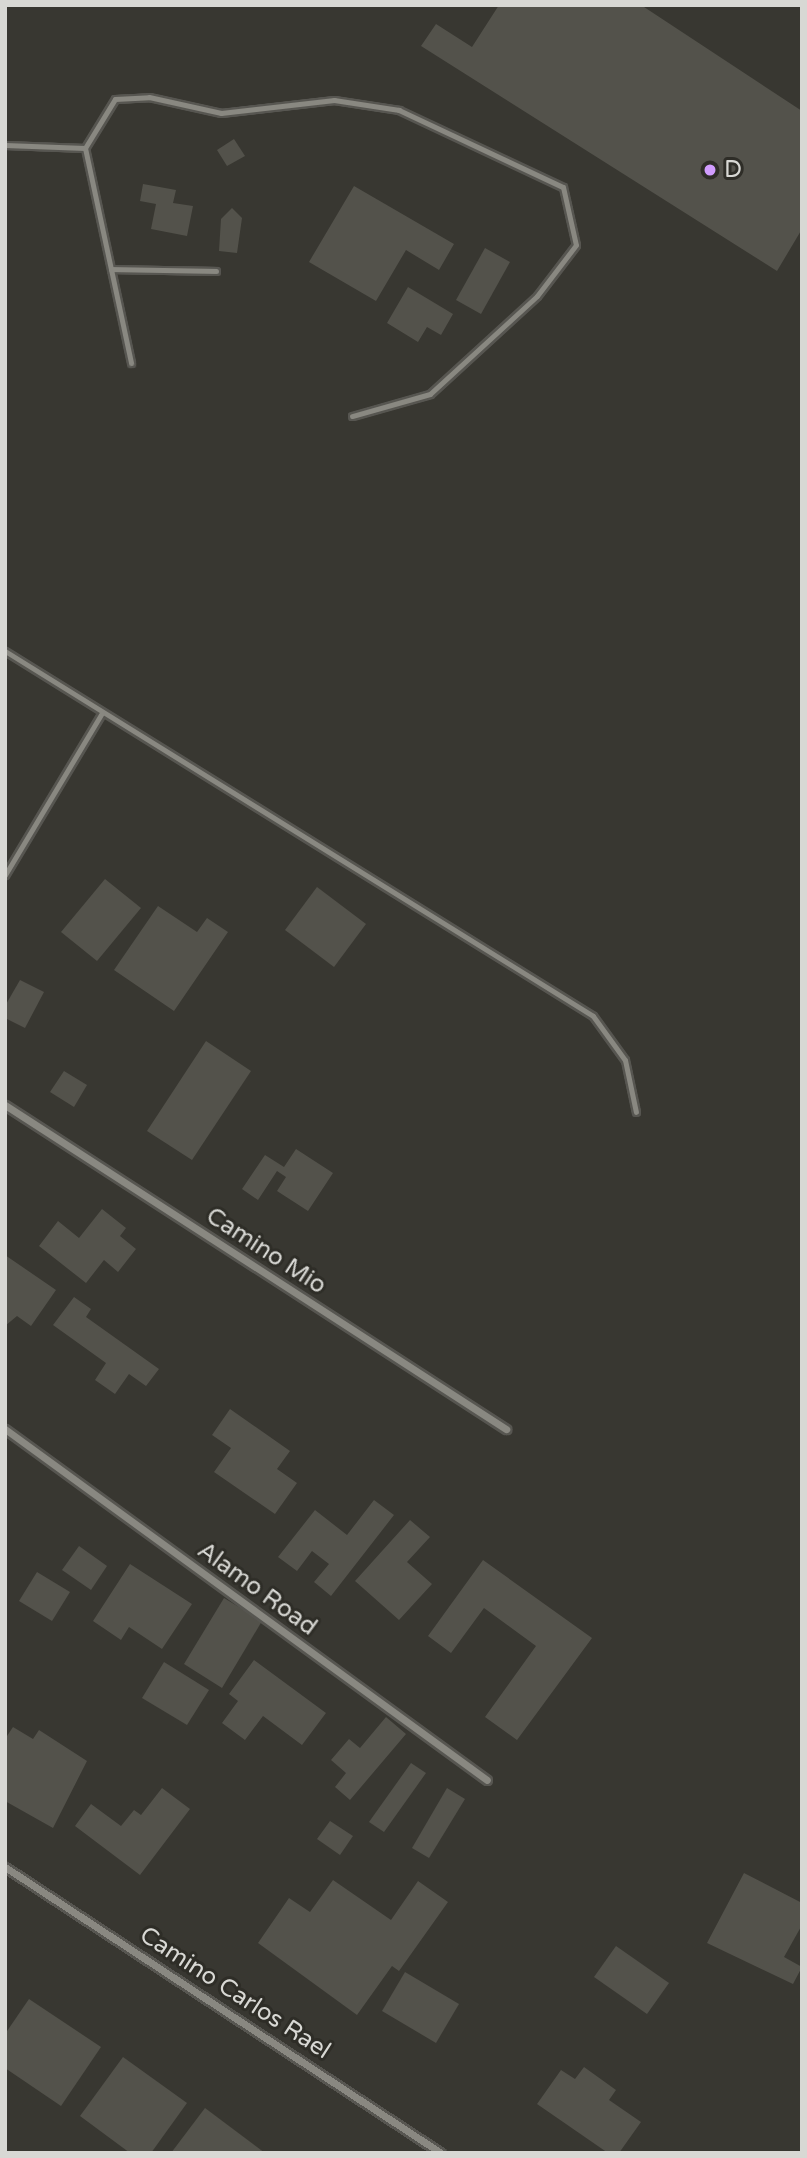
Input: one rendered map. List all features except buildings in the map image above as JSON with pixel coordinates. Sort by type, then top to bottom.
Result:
[{"type":"street","name":"Camino Mio","points":[[5,1105],[506,1429]]},
{"type":"street","name":"Alamo Road","points":[[5,1429],[487,1780]]},
{"type":"street","name":"Camino Carlos Rael","points":[[5,1867],[441,2153]]},
{"type":"lane","points":[[131,363],[85,148],[115,99],[149,97],[221,113],[334,100],[399,110],[563,187],[576,245],[537,296],[430,394],[352,416]]},
{"type":"lane","points":[[5,145],[85,148]]},
{"type":"lane","points":[[111,270],[216,271]]},
{"type":"lane","points":[[5,651],[593,1016],[625,1060],[636,1112]]},
{"type":"lane","points":[[5,875],[102,713]]},
{"type":"place","name":"D","points":[[710,170]]}]
